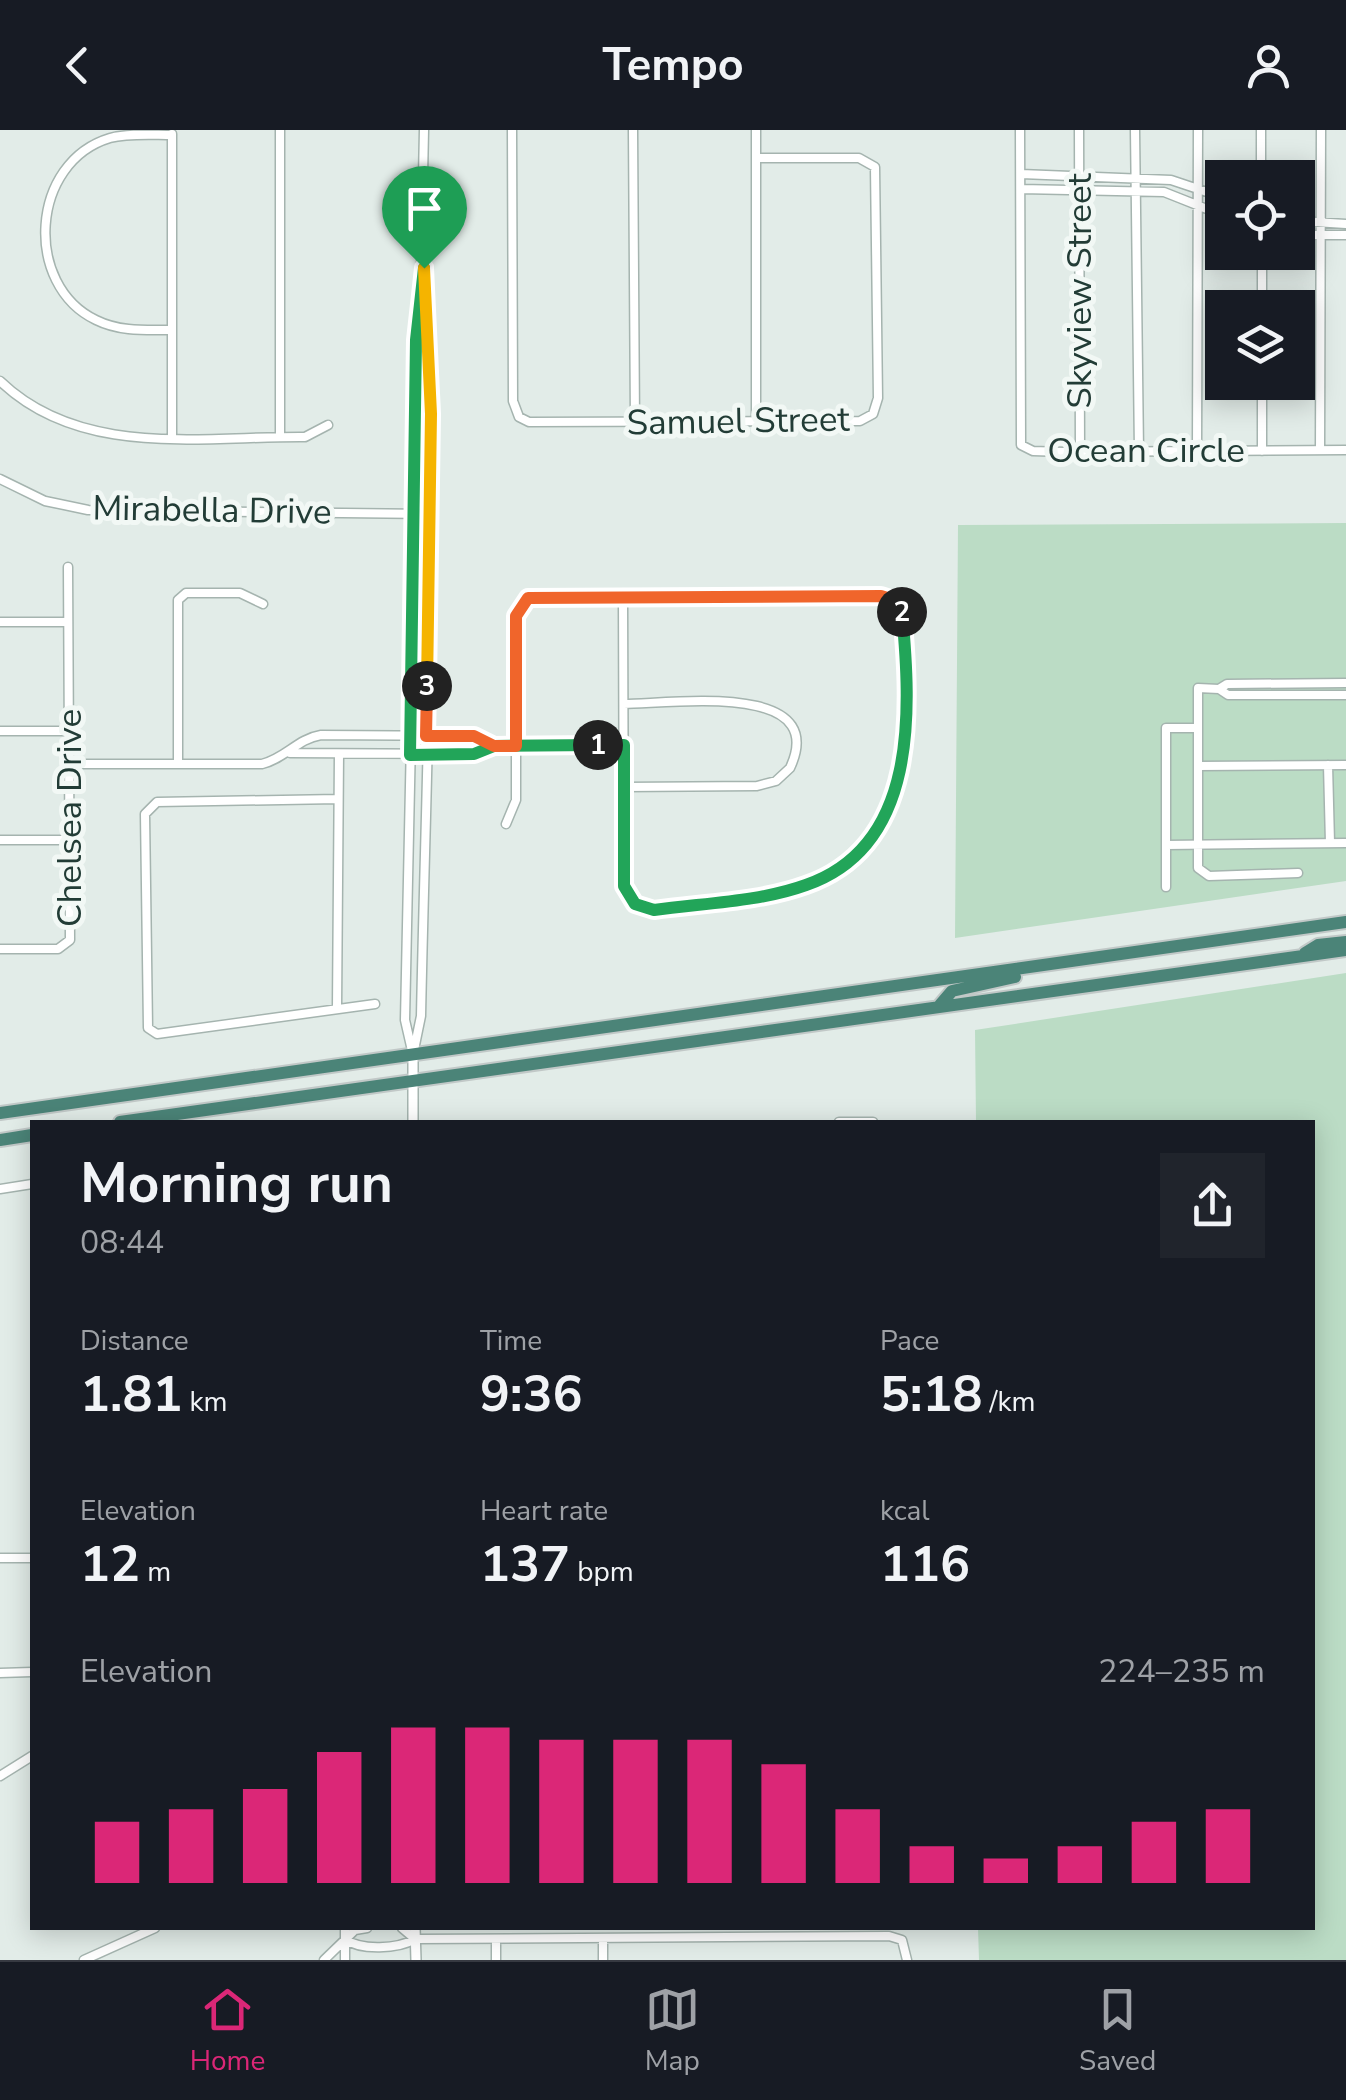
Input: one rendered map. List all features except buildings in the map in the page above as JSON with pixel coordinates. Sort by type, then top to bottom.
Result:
[{"type":"highway","points":[[0,1113],[1346,922]]},
{"type":"highway","points":[[1298,957],[1318,946],[1346,942]]},
{"type":"highway","points":[[134,1120],[1346,950]]},
{"type":"highway","points":[[940,1006],[943,996],[957,990],[1085,965],[1110,956]]},
{"type":"highway","points":[[0,1140],[30,1135]]},
{"type":"street","points":[[280,130],[280,436]]},
{"type":"street","points":[[413,1120],[413,1054],[421,1016],[430,514],[424,130]]},
{"type":"street","name":"Samuel Street","points":[[512,130],[516,412],[529,422],[860,421],[874,414],[878,398],[874,167],[859,158],[756,158]]},
{"type":"street","points":[[633,130],[635,422]]},
{"type":"street","points":[[756,130],[756,422]]},
{"type":"street","name":"Ocean Circle","points":[[1020,130],[1021,445],[1032,451],[1080,452],[1346,450]]},
{"type":"street","name":"Skyview Street","points":[[1079,130],[1080,452]]},
{"type":"street","points":[[1136,130],[1139,452]]},
{"type":"street","points":[[1197,451],[1198,130]]},
{"type":"street","points":[[1261,130],[1261,160]]},
{"type":"street","points":[[1320,450],[1321,130]]},
{"type":"street","points":[[172,330],[121,329],[78,308],[56,284],[46,226],[60,176],[82,153],[111,138],[172,132],[172,330],[172,437]]},
{"type":"street","points":[[1021,174],[1136,178],[1205,190]]},
{"type":"street","points":[[1022,190],[1164,192],[1205,207]]},
{"type":"street","points":[[1315,222],[1346,224]]},
{"type":"street","points":[[1315,235],[1346,236]]},
{"type":"street","points":[[413,1054],[405,1020],[416,340],[424,268]]},
{"type":"street","points":[[0,381],[23,401],[72,426],[114,436],[312,435],[328,425]]},
{"type":"street","points":[[1262,400],[1262,451]]},
{"type":"street","name":"Mirabella Drive","points":[[0,480],[45,501],[88,510],[430,514]]},
{"type":"street","name":"Chelsea Drive","points":[[0,949],[58,949],[68,945],[68,567]]},
{"type":"street","points":[[178,764],[178,600],[186,593],[231,592],[264,604]]},
{"type":"street","points":[[506,824],[516,800],[516,616],[522,602],[535,597],[881,596],[897,601],[903,616],[901,778],[878,830],[837,870],[780,892],[654,910],[630,899],[624,886],[623,597]]},
{"type":"street","points":[[0,622],[68,622]]},
{"type":"street","points":[[1298,873],[1209,876],[1198,868],[1198,688],[1346,682]]},
{"type":"street","points":[[1292,683],[1293,695]]},
{"type":"street","points":[[1220,688],[1228,695],[1346,695]]},
{"type":"street","points":[[624,704],[767,706],[785,716],[796,741],[790,768],[766,785],[624,787]]},
{"type":"street","points":[[1166,887],[1166,728],[1198,728]]},
{"type":"street","points":[[0,731],[69,731]]},
{"type":"street","points":[[290,753],[301,741],[314,736],[474,736],[494,746]]},
{"type":"street","points":[[69,764],[262,764],[290,753],[474,754],[494,746],[624,745]]},
{"type":"street","points":[[337,1008],[340,754]]},
{"type":"street","points":[[1328,765],[1330,844]]},
{"type":"street","points":[[1198,766],[1346,765]]},
{"type":"street","points":[[338,799],[157,802],[145,814],[148,1028],[157,1034],[375,1004]]},
{"type":"street","points":[[0,840],[70,840]]},
{"type":"street","points":[[1166,845],[1346,843]]},
{"type":"street","points":[[0,1189],[30,1184]]},
{"type":"street","points":[[0,1558],[30,1558]]},
{"type":"street","points":[[0,1672],[30,1672]]},
{"type":"street","points":[[0,1776],[30,1757]]},
{"type":"street","points":[[84,1960],[151,1930]]},
{"type":"street","points":[[344,1930],[345,1960]]},
{"type":"street","points":[[324,1960],[345,1938],[363,1930]]},
{"type":"street","points":[[405,1930],[416,1939]]},
{"type":"street","points":[[415,1930],[416,1960]]},
{"type":"street","points":[[345,1938],[354,1946],[404,1946],[416,1939],[889,1936],[902,1940],[908,1960]]},
{"type":"street","points":[[603,1938],[603,1960]]},
{"type":"street","points":[[496,1939],[496,1960]]},
{"type":"green space","points":[[1346,523],[1346,881],[955,938],[958,525]]},
{"type":"green space","points":[[1346,973],[1346,1960],[979,1960],[978,1930],[1315,1930],[1315,1120],[976,1120],[975,1030]]},
{"type":"route","points":[[424,268],[416,340],[410,755],[474,754],[494,746],[624,745],[624,886],[635,904],[648,909],[780,892],[802,887],[837,870],[878,830],[901,778],[903,616],[897,601],[889,597],[528,598],[516,616],[516,746],[494,746],[474,736],[426,736],[431,414],[424,268]]}]
